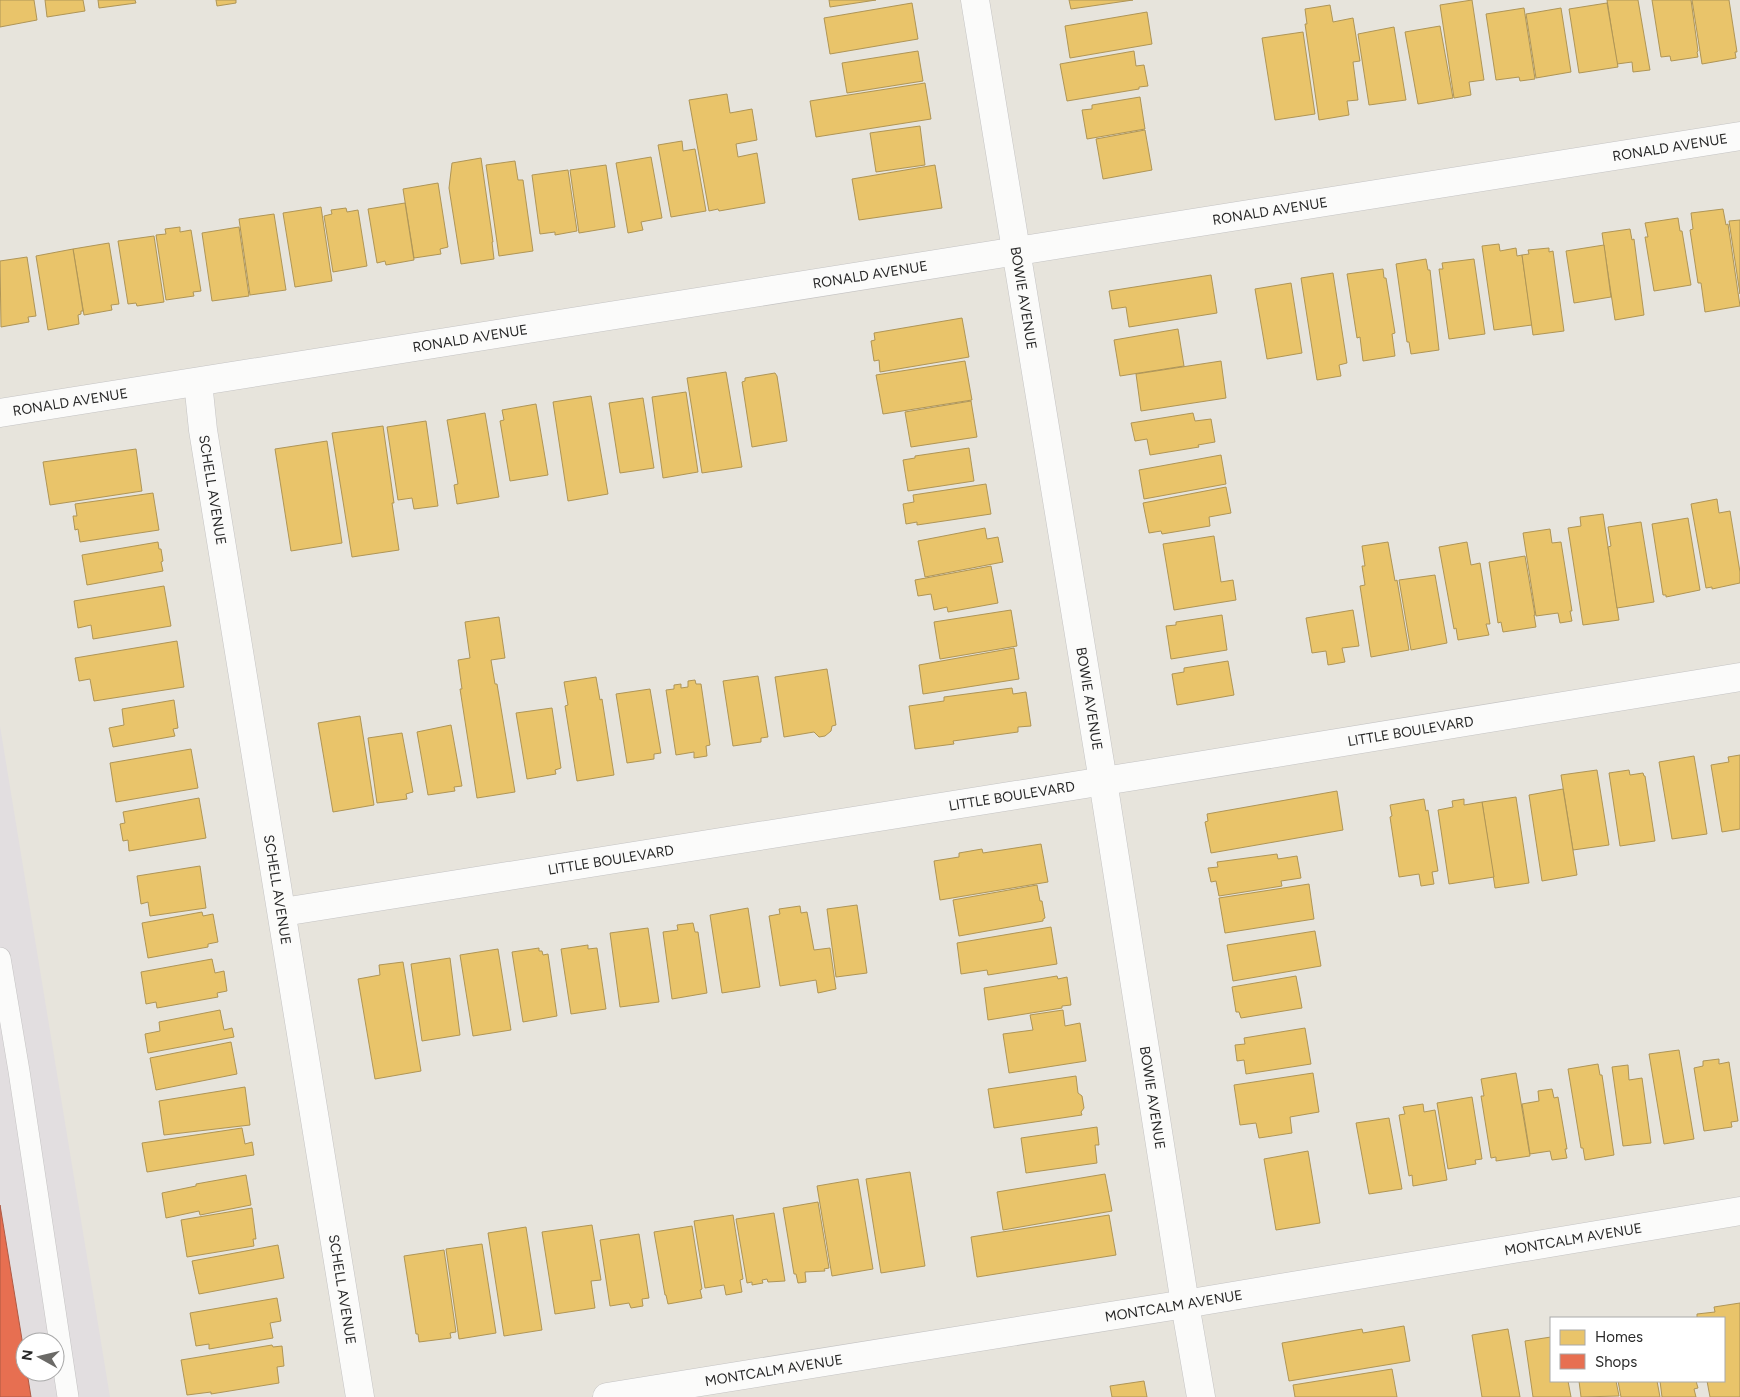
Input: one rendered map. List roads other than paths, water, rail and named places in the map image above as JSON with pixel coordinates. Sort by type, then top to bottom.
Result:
[{"type":"street","name":"BOWIE AVENUE","points":[[976,0],[1201,1397]]},
{"type":"street","name":"RONALD AVENUE","points":[[0,413],[1740,136]]},
{"type":"street","name":"SCHELL AVENUE","points":[[198,382],[207,450],[360,1397]]},
{"type":"street","name":"LITTLE BOULEVARD","points":[[283,912],[1740,677]]},
{"type":"street","name":"MONTCALM AVENUE","points":[[607,1397],[1185,1304],[1740,1211]]},
{"type":"lane","points":[[0,958],[68,1397]]}]
